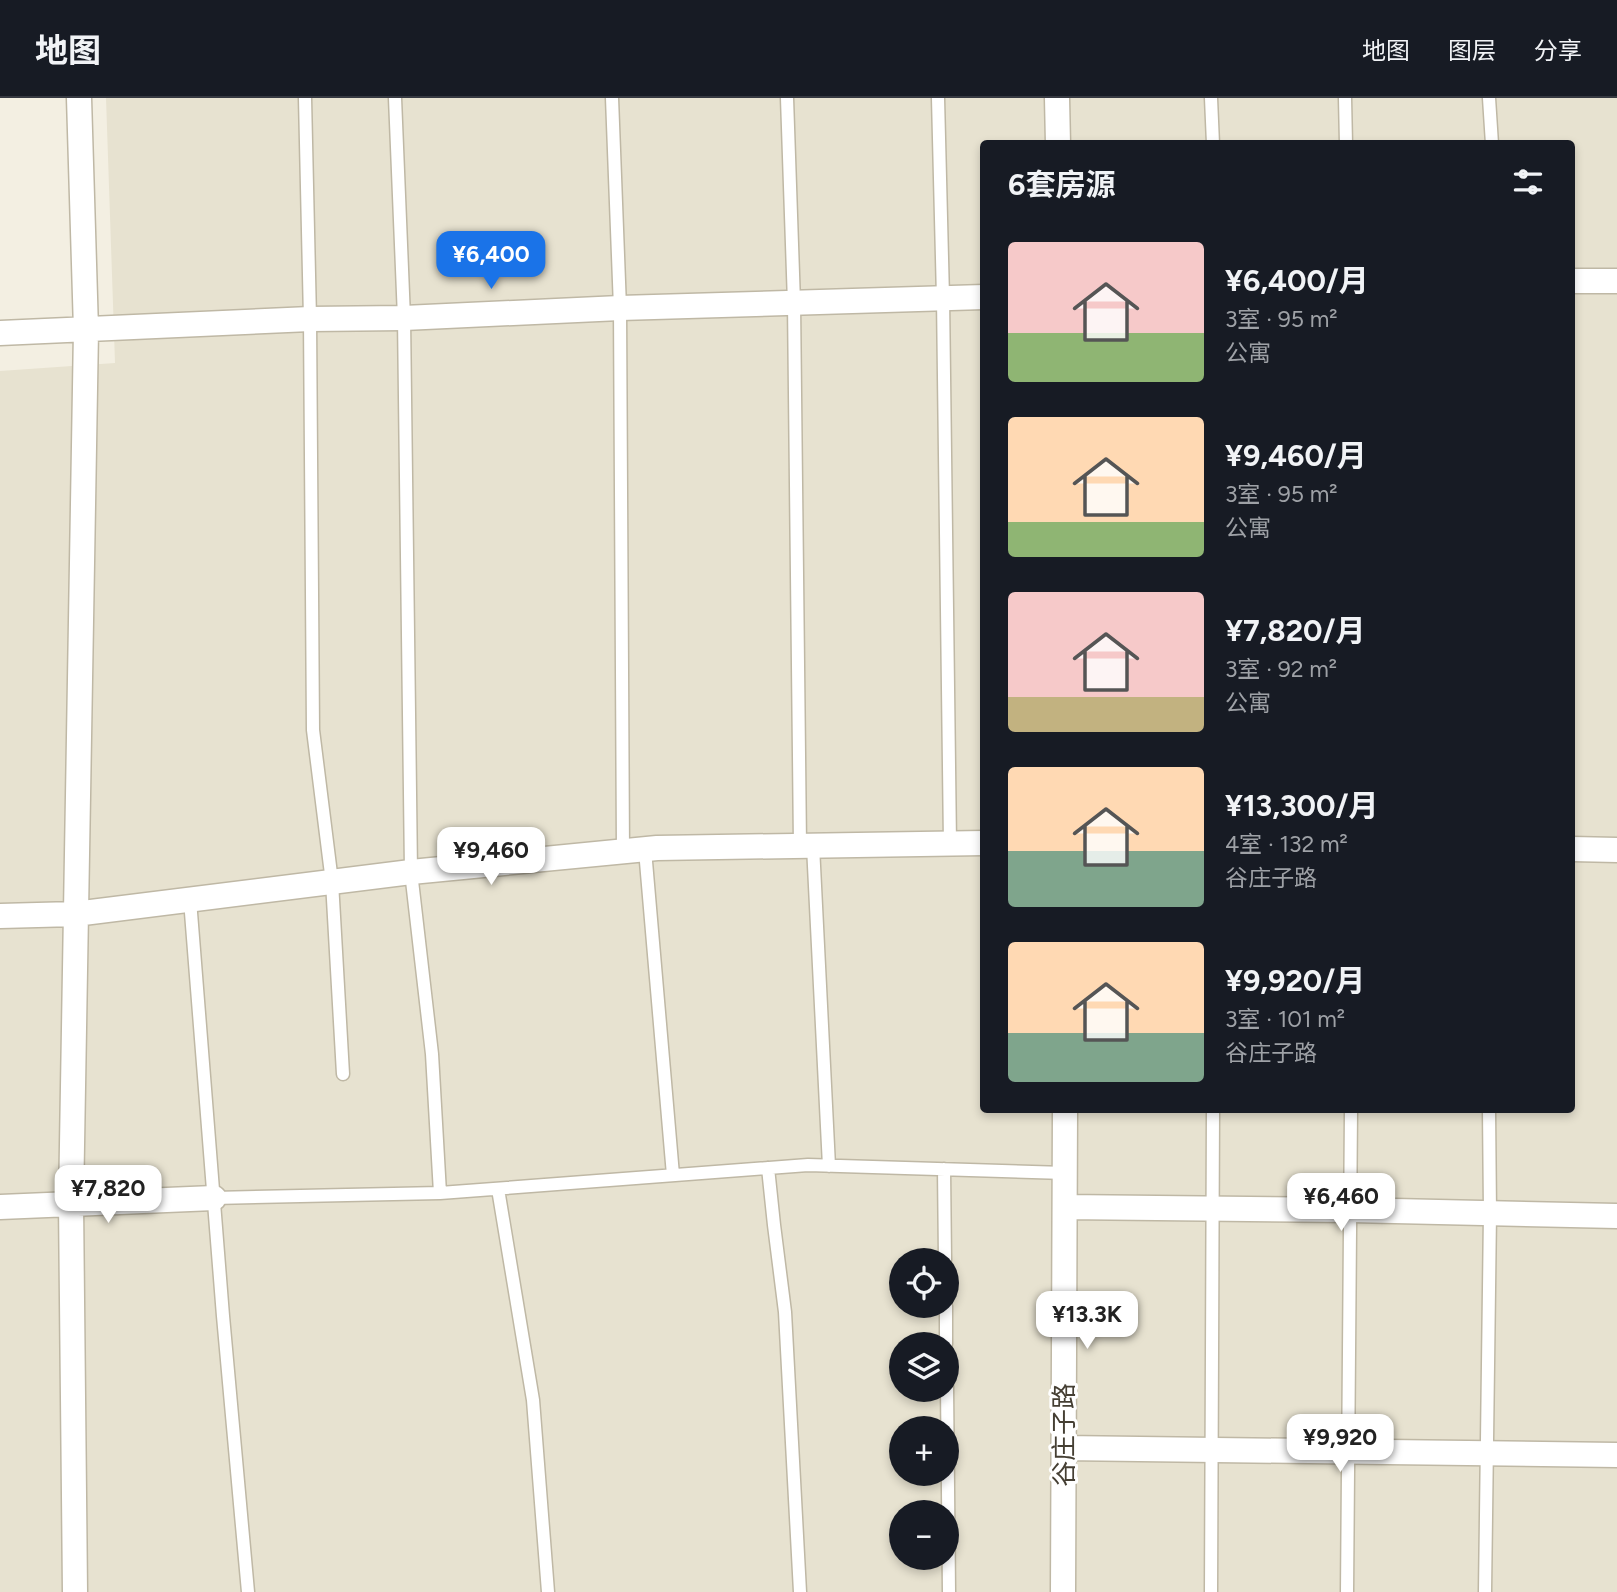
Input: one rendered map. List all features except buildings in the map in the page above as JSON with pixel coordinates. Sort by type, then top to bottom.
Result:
[{"type":"street","points":[[75,1592],[71,1203],[86,330],[79,98]]},
{"type":"street","points":[[1056,98],[1058,140]]},
{"type":"street","points":[[1575,281],[1617,281]]},
{"type":"street","points":[[0,333],[310,319],[980,297]]},
{"type":"street","points":[[0,916],[75,914],[411,872],[657,848],[980,844]]},
{"type":"street","points":[[1575,849],[1617,850]]},
{"type":"street","name":"谷庄子路","points":[[1063,1592],[1065,1113]]},
{"type":"street","points":[[0,1207],[214,1198]]},
{"type":"street","points":[[1065,1207],[1617,1216]]},
{"type":"street","points":[[1064,1447],[1617,1455]]},
{"type":"lane","points":[[305,98],[310,319],[313,730],[332,882],[343,1074]]},
{"type":"lane","points":[[395,98],[404,318],[411,872],[432,1054],[440,1194]]},
{"type":"lane","points":[[612,98],[634,851],[673,1175]]},
{"type":"lane","points":[[787,98],[806,846],[829,1166]]},
{"type":"lane","points":[[938,98],[950,844]]},
{"type":"lane","points":[[1211,98],[1213,140]]},
{"type":"lane","points":[[1345,98],[1346,140]]},
{"type":"lane","points":[[1489,98],[1492,140]]},
{"type":"lane","points":[[190,900],[248,1592]]},
{"type":"lane","points":[[1211,1592],[1213,1113]]},
{"type":"lane","points":[[1347,1592],[1351,1113]]},
{"type":"lane","points":[[1485,1592],[1489,1113]]},
{"type":"lane","points":[[214,1198],[440,1194],[808,1165],[1065,1173]]},
{"type":"lane","points":[[768,1168],[785,1312],[800,1592]]},
{"type":"lane","points":[[944,1170],[945,1248]]},
{"type":"lane","points":[[498,1189],[533,1400],[548,1592]]},
{"type":"lane","points":[[947,1402],[949,1592]]},
{"type":"shaded area","points":[[106,98],[1617,98],[1617,1592],[0,1592],[0,371],[115,363]]}]
